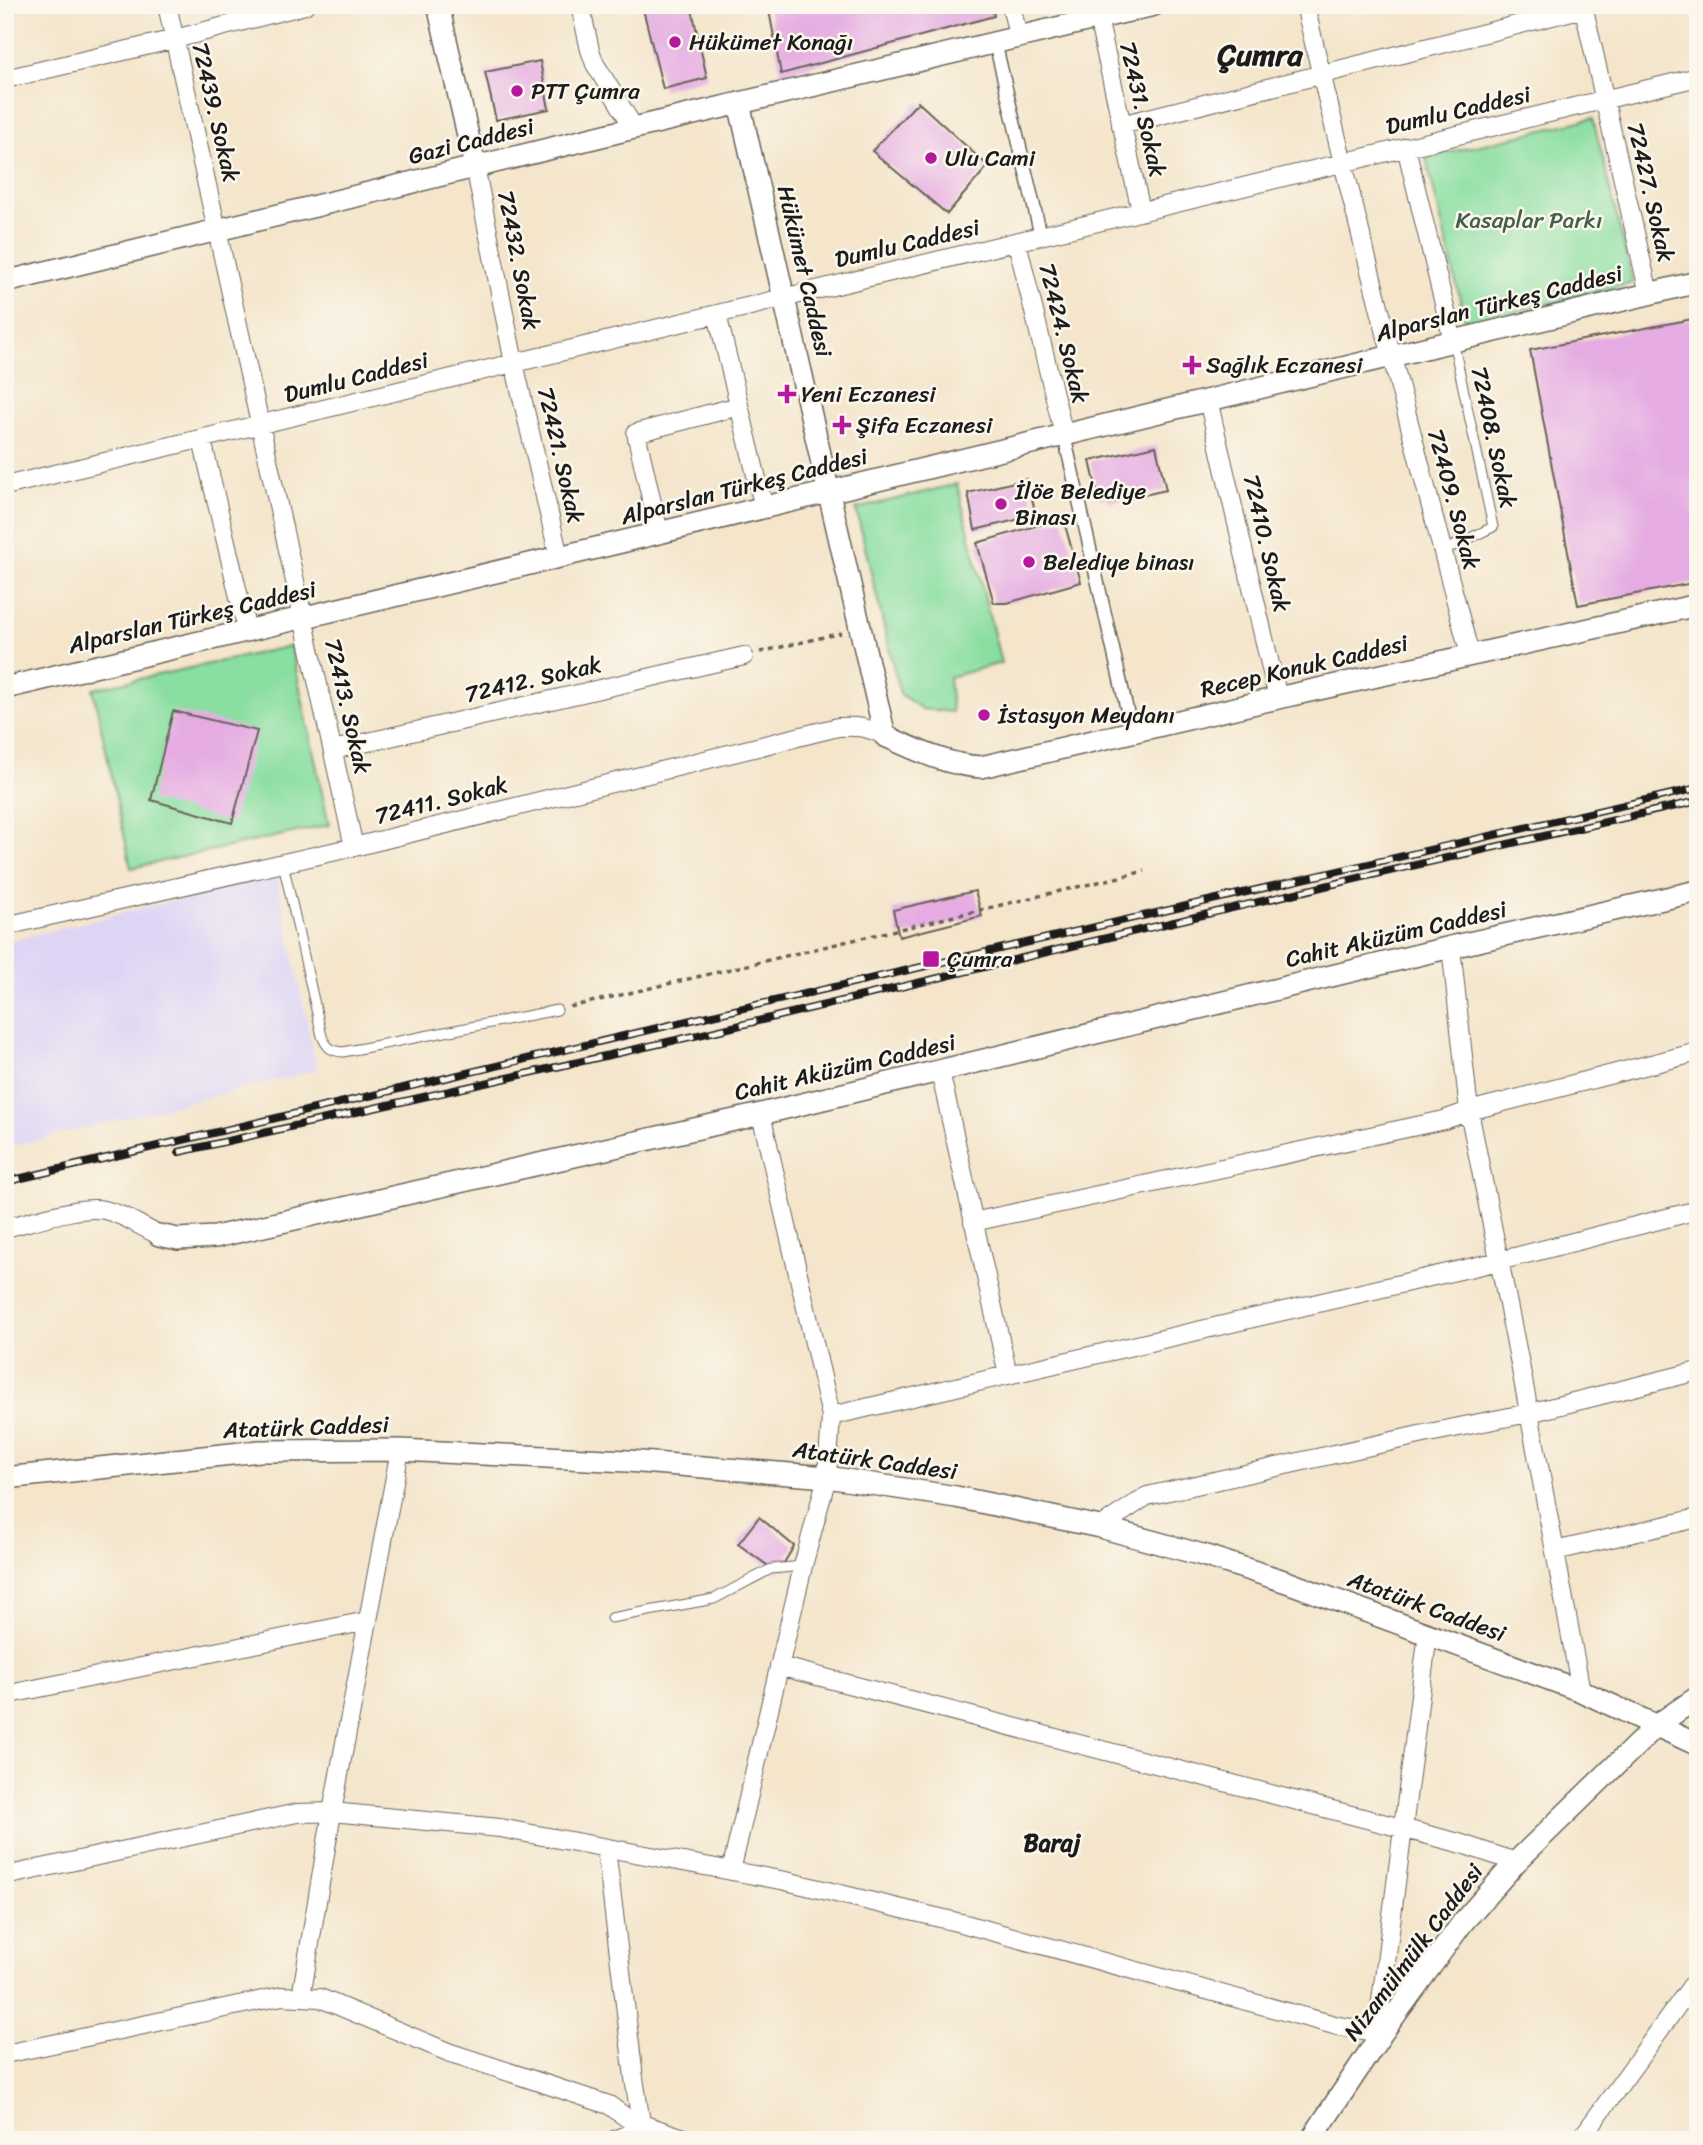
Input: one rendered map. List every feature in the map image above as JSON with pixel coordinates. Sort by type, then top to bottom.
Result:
[{"type":"street","name":"72439. Sokak","points":[[167,5],[261,426]]},
{"type":"street","points":[[5,79],[305,5]]},
{"type":"street","points":[[438,5],[475,166]]},
{"type":"street","points":[[580,5],[595,64],[634,128]]},
{"type":"street","points":[[1011,5],[1018,36]]},
{"type":"street","name":"Gazi Caddesi","points":[[5,282],[475,166],[1098,18],[1125,8],[1154,5]]},
{"type":"street","name":"72409. Sokak","points":[[1305,5],[1342,163],[1470,655]]},
{"type":"street","points":[[1121,125],[1583,7]]},
{"type":"street","name":"72427. Sokak","points":[[1583,7],[1649,294]]},
{"type":"street","name":"72431. Sokak","points":[[1098,18],[1141,212]]},
{"type":"street","points":[[995,42],[1041,236]]},
{"type":"street","name":"Dumlu Caddesi","points":[[5,486],[1698,78]]},
{"type":"street","name":"Hükümet Caddesi","points":[[738,103],[886,736]]},
{"type":"street","points":[[1406,148],[1453,341]]},
{"type":"street","name":"72432. Sokak","points":[[475,166],[514,363]]},
{"type":"street","name":"72424. Sokak","points":[[1017,242],[1064,435]]},
{"type":"street","name":"Alparslan Türkeş Caddesi","points":[[5,688],[1698,282]]},
{"type":"street","points":[[717,314],[764,508]]},
{"type":"street","name":"72421. Sokak","points":[[514,363],[559,557]]},
{"type":"street","name":"72410. Sokak","points":[[1209,400],[1278,698]]},
{"type":"street","points":[[659,533],[636,433],[739,405]]},
{"type":"street","name":"72413. Sokak","points":[[261,426],[354,846]]},
{"type":"street","points":[[1064,435],[1132,732]]},
{"type":"street","points":[[202,440],[247,631]]},
{"type":"street","name":"Recep Konuk Caddesi","points":[[886,736],[941,761],[960,766],[981,767],[1698,605]]},
{"type":"street","name":"72412. Sokak","points":[[333,750],[744,656]]},
{"type":"street","name":"72411. Sokak","points":[[5,926],[283,863],[838,727],[869,728],[886,736]]},
{"type":"street","name":"Cahit Aküzüm Caddesi","points":[[5,1228],[87,1209],[102,1209],[159,1235],[178,1239],[215,1237],[761,1114],[1451,947],[1698,891]]},
{"type":"street","points":[[1451,947],[1469,1111],[1581,1691]]},
{"type":"street","points":[[974,1222],[1444,1120],[1469,1111],[1698,1052]]},
{"type":"street","points":[[940,1071],[1008,1375]]},
{"type":"street","points":[[731,1871],[803,1566],[827,1477],[831,1416],[761,1114]]},
{"type":"street","points":[[831,1416],[1499,1261],[1698,1210]]},
{"type":"street","points":[[1100,1527],[1147,1496],[1529,1413],[1698,1371]]},
{"type":"street","points":[[301,1997],[331,1812],[400,1450]]},
{"type":"street","name":"Atatürk Caddesi","points":[[5,1478],[260,1451],[400,1450],[628,1461],[827,1477],[956,1497],[1100,1527],[1287,1582],[1581,1691],[1698,1745]]},
{"type":"street","points":[[1555,1551],[1698,1518]]},
{"type":"street","points":[[5,1695],[367,1621]]},
{"type":"street","points":[[5,1876],[297,1813],[331,1812],[500,1828],[786,1881],[965,1924],[1338,2026],[1382,2033],[1380,2009],[1428,1633]]},
{"type":"street","points":[[779,1666],[1404,1828],[1516,1862]]},
{"type":"street","name":"Nizamülmülk Caddesi","points":[[1311,2140],[1382,2033],[1463,1922],[1516,1862],[1657,1725],[1698,1696]]},
{"type":"street","points":[[606,1848],[643,2134]]},
{"type":"street","points":[[1580,2140],[1698,1977]]},
{"type":"street","points":[[5,2054],[282,1996],[320,1998],[448,2052],[609,2105],[643,2134]]},
{"type":"street","points":[[614,2140],[643,2134],[648,2126],[690,2140]]},
{"type":"lane","name":"72408. Sokak","points":[[1443,551],[1493,527],[1453,341]]},
{"type":"lane","points":[[283,863],[322,1037],[327,1047],[334,1051],[343,1052],[557,1010]]},
{"type":"lane","points":[[611,1618],[714,1600],[771,1569],[803,1566]]},
{"type":"path","points":[[744,656],[861,629]]},
{"type":"path","points":[[557,1010],[1145,871]]},
{"type":"shaded area","points":[[276,875],[317,1070],[5,1148],[5,942]]},
{"type":"green space","name":"Kasaplar Parkı","points":[[1593,118],[1633,283],[1466,324],[1426,158]]},
{"type":"green space","points":[[957,484],[1001,663],[949,677],[952,712],[922,709],[900,694],[856,509]]},
{"type":"green space","points":[[291,646],[329,825],[131,868],[93,689]]},
{"type":"building","name":"Hükümet Konağı","points":[[642,5],[691,5],[707,78],[663,89]]},
{"type":"building","points":[[768,5],[992,5],[994,16],[781,74]]},
{"type":"building","name":"PTT Çumra","points":[[540,61],[549,109],[496,120],[485,72]]},
{"type":"building","name":"Ulu Cami","points":[[918,102],[988,166],[947,214],[872,151]]},
{"type":"building","points":[[1698,318],[1698,582],[1578,605],[1530,350]]},
{"type":"building","points":[[1156,446],[1166,490],[1109,503],[1108,497],[1099,499],[1090,461]]},
{"type":"building","name":"İlöe Belediye Binası","points":[[1027,479],[1036,515],[975,530],[968,493]]},
{"type":"building","name":"Belediye binası","points":[[1063,518],[1081,582],[1007,603],[994,603],[977,543]]},
{"type":"building","points":[[173,711],[257,731],[232,823],[151,800]]},
{"type":"building","name":"Çumra","points":[[975,891],[982,916],[899,937],[893,910]]},
{"type":"building","points":[[759,1517],[794,1546],[778,1573],[738,1544]]},
{"type":"railway","points":[[5,1182],[700,1018],[1698,788]]},
{"type":"railway","points":[[179,1152],[703,1034],[1363,877],[1698,801]]},
{"type":"place","name":"Hükümet Konağı","points":[[675,42]]},
{"type":"place","name":"PTT Çumra","points":[[517,91]]},
{"type":"place","name":"Ulu Cami","points":[[931,158]]},
{"type":"place","name":"Sağlık Eczanesi","points":[[1192,365]]},
{"type":"place","name":"Yeni Eczanesi","points":[[787,394]]},
{"type":"place","name":"Şifa Eczanesi","points":[[842,425]]},
{"type":"place","name":"İlöe Belediye Binası","points":[[1001,504]]},
{"type":"place","name":"Belediye binası","points":[[1029,562]]},
{"type":"place","name":"İstasyon Meydanı","points":[[984,715]]},
{"type":"place","name":"Çumra","points":[[931,959]]},
{"type":"district","name":"Çumra","points":[[1260,55]]},
{"type":"district","name":"Baraj","points":[[1052,1843]]}]
